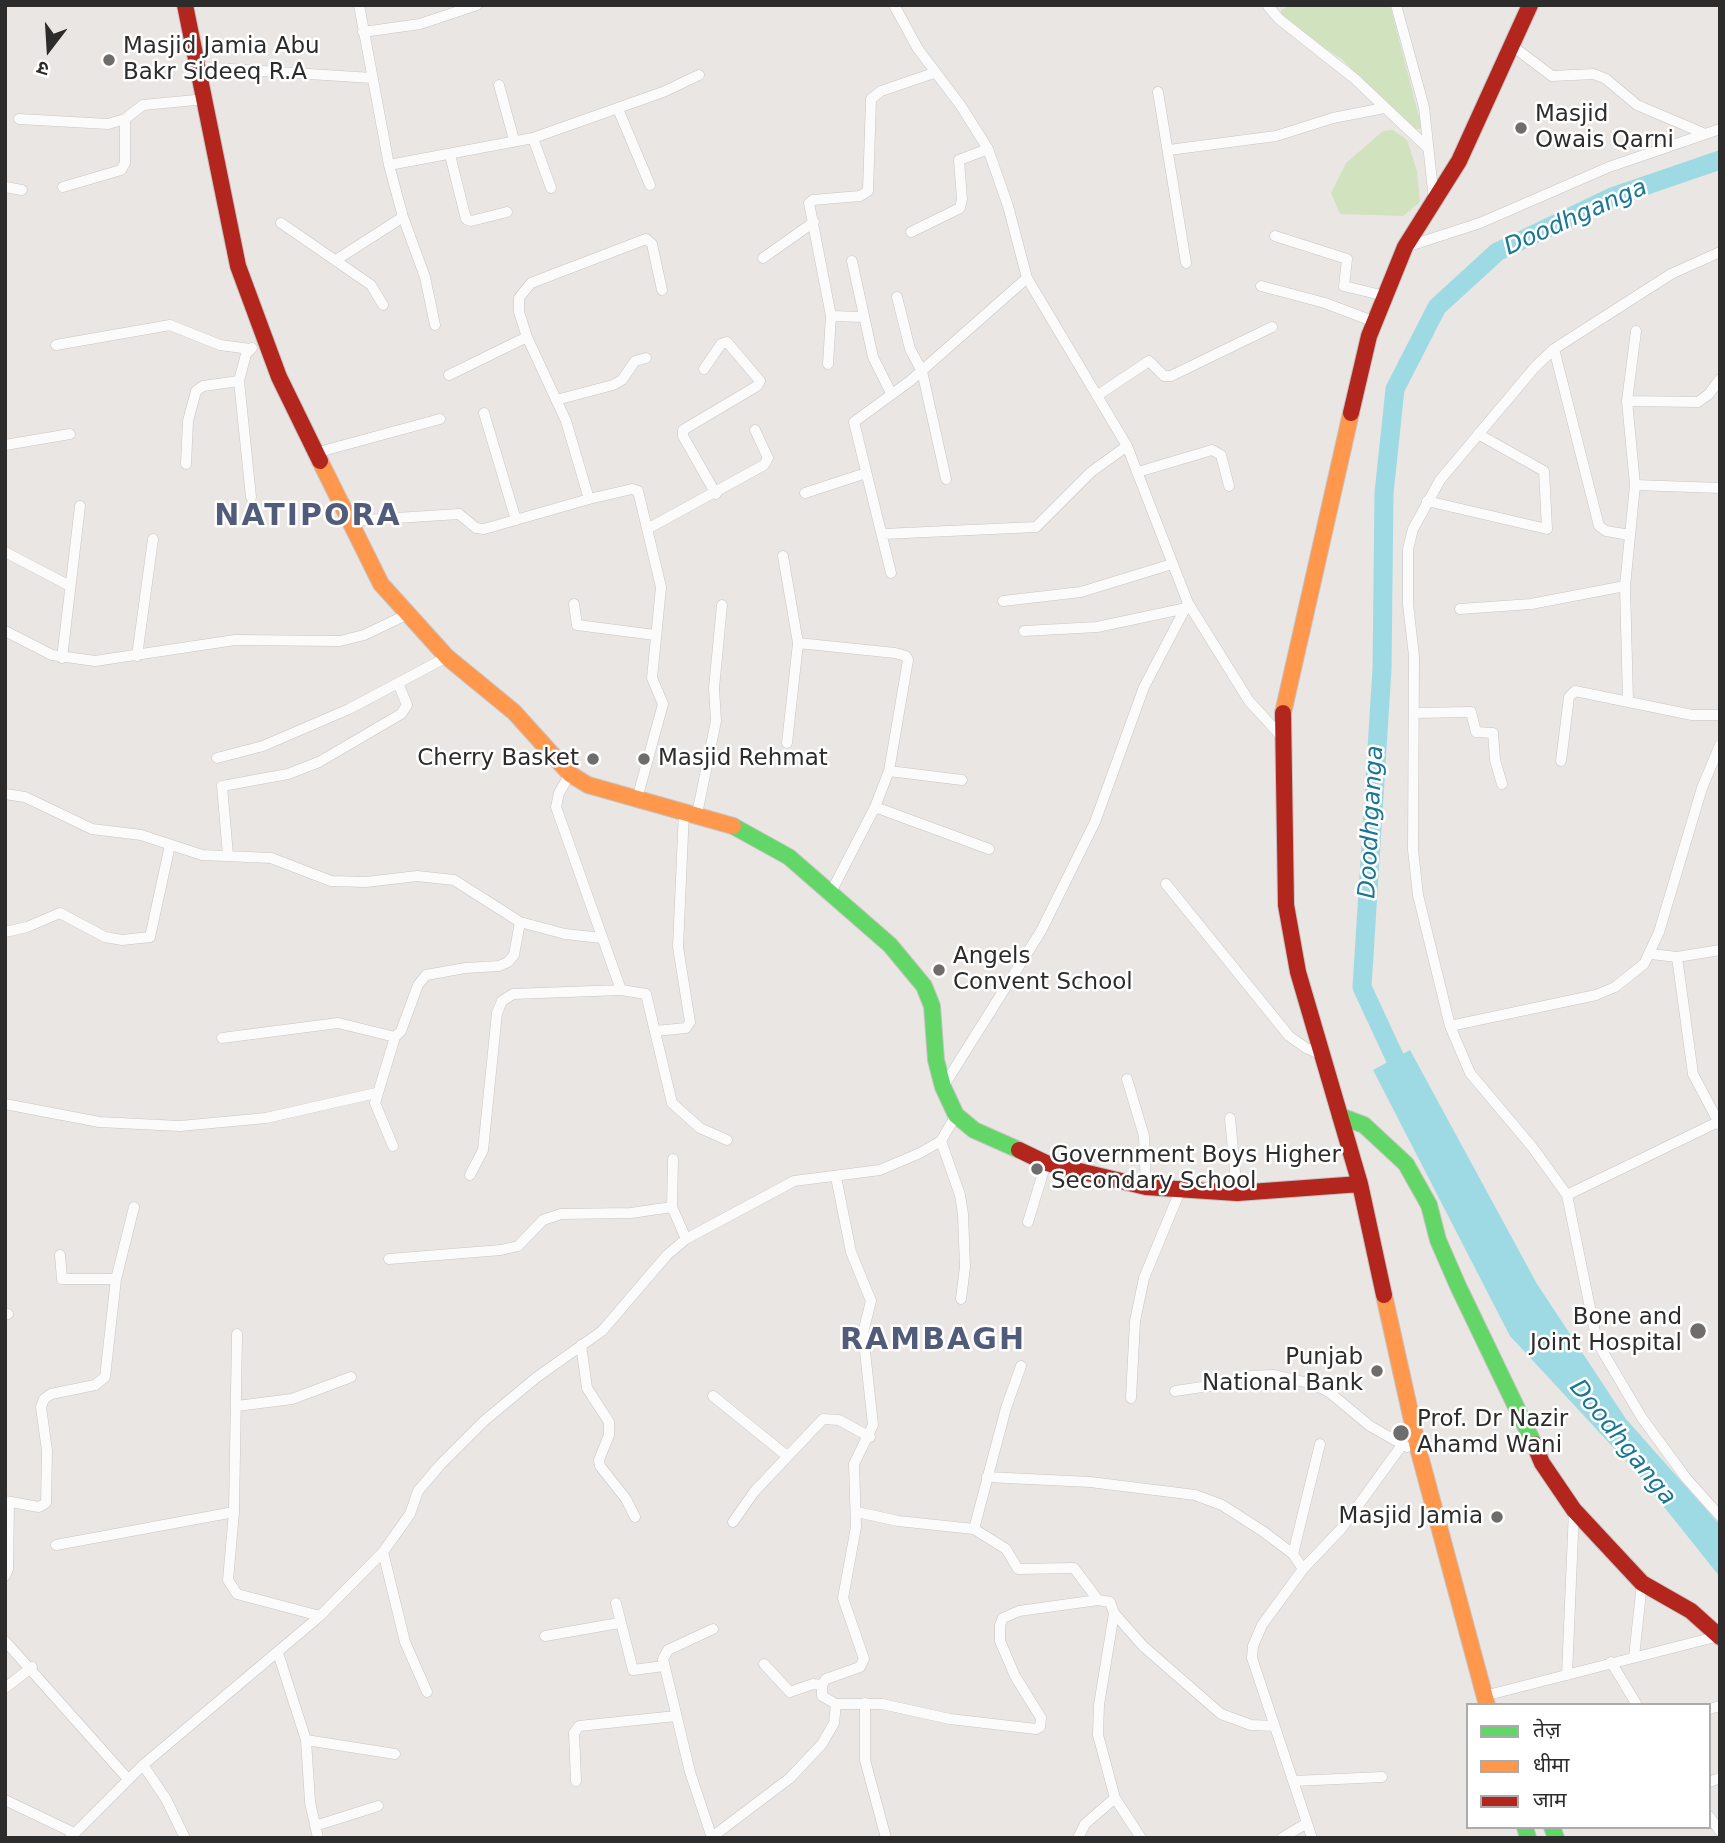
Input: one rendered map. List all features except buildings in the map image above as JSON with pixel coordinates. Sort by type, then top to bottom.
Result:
[{"type":"main road","points":[[185,5],[238,267],[266,343],[315,453],[376,576],[406,615],[447,657],[514,712],[570,774],[587,785],[691,812],[741,830],[789,857],[890,945],[924,986],[932,1006],[936,1060],[943,1087],[956,1115],[995,1141],[1046,1163],[1146,1187],[1237,1193],[1360,1184]]},
{"type":"main road","points":[[1485,1701],[1419,1452],[1360,1184],[1297,972],[1286,905],[1282,737],[1284,704],[1375,322],[1405,247],[1459,160],[1530,5]]},
{"type":"main road","points":[[1340,1116],[1364,1125],[1406,1164],[1429,1205],[1438,1240],[1453,1275],[1514,1397],[1542,1463],[1574,1510],[1642,1583],[1690,1611],[1719,1636]]},
{"type":"street","points":[[359,5],[390,165],[403,217],[422,268],[435,325]]},
{"type":"street","points":[[363,32],[420,24],[477,5]]},
{"type":"street","points":[[894,5],[934,73],[961,106],[988,149],[1008,206],[1027,278],[1043,310],[1128,446],[1185,606],[1249,701],[1282,737]]},
{"type":"street","points":[[1267,5],[1279,19],[1347,71],[1428,148]]},
{"type":"street","points":[[1396,5],[1424,107],[1434,200]]},
{"type":"street","points":[[1511,45],[1552,76],[1594,74],[1606,79],[1637,105],[1703,133]]},
{"type":"street","points":[[199,67],[372,78]]},
{"type":"street","points":[[828,364],[831,316],[814,222],[808,207],[813,200],[860,196],[868,191],[870,103],[873,96],[934,73]]},
{"type":"street","points":[[390,165],[533,138],[618,109],[699,75]]},
{"type":"street","points":[[499,85],[514,140]]},
{"type":"street","points":[[1158,92],[1186,263]]},
{"type":"street","points":[[19,119],[108,124],[125,119],[144,105],[206,99]]},
{"type":"street","points":[[1169,150],[1290,133],[1333,118],[1384,107]]},
{"type":"street","points":[[618,109],[650,185]]},
{"type":"street","points":[[63,187],[121,170],[125,163],[125,119]]},
{"type":"street","points":[[1405,247],[1480,223],[1609,167],[1720,129]]},
{"type":"street","points":[[533,138],[551,188]]},
{"type":"street","points":[[911,232],[956,212],[962,200],[959,160],[988,149]]},
{"type":"street","points":[[450,155],[466,219],[471,221],[507,212]]},
{"type":"street","points":[[5,187],[22,190]]},
{"type":"street","points":[[336,260],[403,217]]},
{"type":"street","points":[[763,258],[814,222]]},
{"type":"street","points":[[281,223],[372,285],[383,304]]},
{"type":"street","points":[[1275,236],[1347,259],[1344,286],[1384,296]]},
{"type":"street","points":[[589,499],[572,435],[527,337],[517,305],[523,289],[555,273],[646,239],[650,242],[662,290]]},
{"type":"street","points":[[1720,252],[1671,274],[1555,349],[1535,367],[1440,480],[1413,529],[1408,549],[1414,713],[1415,873],[1450,1026],[1470,1073],[1533,1148],[1567,1195],[1597,1342],[1642,1418],[1686,1478],[1720,1516]]},
{"type":"street","points":[[852,261],[863,317],[877,367],[891,393]]},
{"type":"street","points":[[891,573],[854,422],[922,370],[1027,278]]},
{"type":"street","points":[[1261,286],[1325,303],[1375,322]]},
{"type":"street","points":[[897,297],[910,349],[922,370],[946,479]]},
{"type":"street","points":[[831,316],[863,317]]},
{"type":"street","points":[[57,345],[170,326],[220,345],[250,349],[266,343]]},
{"type":"street","points":[[1098,395],[1149,362],[1164,376],[1171,376],[1272,327]]},
{"type":"street","points":[[1628,700],[1625,586],[1635,485],[1627,401],[1636,331]]},
{"type":"street","points":[[449,375],[527,337]]},
{"type":"street","points":[[704,369],[721,344],[727,342],[760,381],[757,386],[683,430],[683,436],[716,494]]},
{"type":"street","points":[[250,349],[239,381],[251,497]]},
{"type":"street","points":[[1555,349],[1599,526],[1606,531],[1630,535]]},
{"type":"street","points":[[556,400],[613,385],[622,380],[635,361],[646,358]]},
{"type":"street","points":[[1627,401],[1699,402],[1720,379]]},
{"type":"street","points":[[187,464],[186,432],[196,391],[203,386],[239,381]]},
{"type":"street","points":[[484,413],[516,520]]},
{"type":"street","points":[[315,453],[440,419]]},
{"type":"street","points":[[649,528],[716,494],[766,464],[768,458],[755,430]]},
{"type":"street","points":[[5,445],[70,434]]},
{"type":"street","points":[[1427,501],[1548,530],[1544,471],[1478,434]]},
{"type":"street","points":[[883,534],[1036,527],[1091,472],[1128,446]]},
{"type":"street","points":[[1138,472],[1212,450],[1221,455],[1229,486]]},
{"type":"street","points":[[805,493],[866,473]]},
{"type":"street","points":[[1635,485],[1720,488]]},
{"type":"street","points":[[349,521],[459,514],[476,528],[484,529],[589,499],[636,489],[649,528],[661,587],[652,678],[663,704],[637,799]]},
{"type":"street","points":[[62,658],[80,506]]},
{"type":"street","points":[[137,656],[153,538]]},
{"type":"street","points":[[5,552],[70,586]]},
{"type":"street","points":[[783,556],[798,643],[787,743]]},
{"type":"street","points":[[1003,601],[1081,592],[1172,564]]},
{"type":"street","points":[[1460,609],[1531,604],[1625,586]]},
{"type":"street","points":[[574,604],[577,625],[656,635]]},
{"type":"street","points":[[654,1031],[686,1028],[690,1022],[678,956],[691,812],[716,721],[714,688],[722,605]]},
{"type":"street","points":[[1024,631],[1097,627],[1185,606]]},
{"type":"street","points":[[943,1087],[1041,931],[1095,822],[1144,687],[1185,606]]},
{"type":"street","points":[[5,631],[33,648],[62,658],[95,661],[235,640],[341,641],[364,635],[406,615]]},
{"type":"street","points":[[798,643],[906,656],[908,667],[889,771],[875,807],[830,894]]},
{"type":"street","points":[[217,758],[262,746],[348,709],[447,657]]},
{"type":"street","points":[[228,855],[222,786],[288,774],[319,762],[401,714],[407,705],[398,683]]},
{"type":"street","points":[[1561,761],[1572,693],[1581,691],[1692,715],[1720,715]]},
{"type":"street","points":[[1414,713],[1471,712],[1476,732],[1494,735],[1495,760],[1502,784]]},
{"type":"street","points":[[1450,1026],[1596,995],[1631,975],[1651,954],[1702,788],[1719,748]]},
{"type":"street","points":[[889,771],[962,780]]},
{"type":"street","points":[[570,774],[559,793],[556,807],[621,990]]},
{"type":"street","points":[[5,794],[25,797],[92,828],[141,835],[202,855],[271,858],[331,881],[366,882],[417,876],[454,880],[520,922],[565,934],[602,938]]},
{"type":"street","points":[[875,807],[989,849]]},
{"type":"street","points":[[5,932],[27,927],[60,913],[105,937],[122,940],[150,937],[170,845]]},
{"type":"street","points":[[1166,884],[1289,1036],[1322,1055]]},
{"type":"street","points":[[393,1146],[377,1112],[376,1093],[395,1037],[401,1031],[418,985],[426,975],[465,968],[499,966],[508,962],[514,955],[520,922]]},
{"type":"street","points":[[1651,954],[1677,957],[1720,950]]},
{"type":"street","points":[[1567,1195],[1719,1122],[1700,1092],[1689,1060],[1677,957]]},
{"type":"street","points":[[470,1175],[483,1150],[497,1013],[502,1002],[513,994],[621,990],[646,994],[672,1103],[700,1128],[727,1140]]},
{"type":"street","points":[[222,1038],[338,1023],[395,1037]]},
{"type":"street","points":[[1127,1079],[1144,1136],[1146,1187]]},
{"type":"street","points":[[5,1104],[99,1122],[180,1126],[266,1118],[376,1093]]},
{"type":"street","points":[[5,1800],[72,1836],[143,1765],[227,1691],[278,1653],[320,1616],[383,1552],[410,1514],[418,1491],[440,1465],[484,1421],[602,1331],[667,1255],[686,1239],[794,1181],[891,1167],[941,1141],[956,1115]]},
{"type":"street","points":[[1230,1118],[1237,1193]]},
{"type":"street","points":[[941,1141],[960,1195],[963,1214],[965,1268],[961,1299]]},
{"type":"street","points":[[673,1160],[673,1208],[686,1239]]},
{"type":"street","points":[[1028,1222],[1046,1163]]},
{"type":"street","points":[[836,1177],[851,1252],[872,1304],[863,1333],[873,1425],[870,1437],[854,1464],[857,1512],[843,1598],[864,1659],[860,1667],[826,1679],[822,1685],[824,1699],[836,1704],[865,1703],[904,1707],[950,1719],[1036,1729],[1040,1727],[1041,1718],[1015,1676],[1000,1641],[1003,1618],[1019,1611],[1098,1600],[1110,1602],[1114,1613],[1143,1646],[1222,1714],[1251,1725],[1274,1726]]},
{"type":"street","points":[[1131,1398],[1135,1321],[1144,1278],[1180,1191]]},
{"type":"street","points":[[5,1576],[8,1569],[7,1502],[39,1507],[46,1503],[47,1451],[42,1402],[51,1394],[95,1385],[105,1377],[116,1279],[134,1207]]},
{"type":"street","points":[[389,1259],[501,1250],[517,1246],[543,1220],[561,1214],[631,1213],[673,1208]]},
{"type":"street","points":[[60,1255],[62,1279],[116,1279]]},
{"type":"street","points":[[237,1334],[234,1512],[228,1580],[233,1591],[320,1616]]},
{"type":"street","points":[[581,1345],[587,1388],[609,1422],[609,1435],[599,1460],[600,1466],[626,1499],[635,1517]]},
{"type":"street","points":[[974,1529],[1021,1366]]},
{"type":"street","points":[[1175,1391],[1223,1384],[1244,1376],[1274,1375],[1313,1384],[1329,1392],[1370,1426],[1419,1452]]},
{"type":"street","points":[[237,1406],[292,1399],[351,1377]]},
{"type":"street","points":[[713,1396],[787,1456]]},
{"type":"street","points":[[733,1521],[787,1456],[823,1419],[839,1420],[870,1437]]},
{"type":"street","points":[[1293,1554],[1320,1444]]},
{"type":"street","points":[[1311,1837],[1252,1658],[1253,1646],[1262,1625],[1303,1569],[1340,1529],[1402,1445]]},
{"type":"street","points":[[987,1477],[1090,1482],[1195,1495],[1230,1510],[1293,1554],[1303,1569]]},
{"type":"street","points":[[1567,1675],[1574,1510]]},
{"type":"street","points":[[56,1545],[234,1512]]},
{"type":"street","points":[[857,1512],[898,1521],[974,1529],[1006,1549],[1018,1569],[1074,1568],[1098,1600]]},
{"type":"street","points":[[383,1552],[405,1642],[427,1692]]},
{"type":"street","points":[[1634,1657],[1642,1583]]},
{"type":"street","points":[[616,1603],[633,1670],[664,1666]]},
{"type":"street","points":[[1114,1613],[1097,1720],[1115,1798],[1141,1838]]},
{"type":"street","points":[[545,1636],[619,1623]]},
{"type":"street","points":[[713,1629],[668,1650],[663,1656],[676,1716],[712,1837],[790,1778],[822,1744],[834,1723],[836,1704]]},
{"type":"street","points":[[1485,1701],[1611,1662],[1719,1636]]},
{"type":"street","points":[[5,1640],[32,1667],[128,1779]]},
{"type":"street","points":[[278,1653],[306,1740],[318,1838]]},
{"type":"street","points":[[1611,1662],[1636,1703]]},
{"type":"street","points":[[764,1664],[788,1691],[822,1685]]},
{"type":"street","points":[[5,1688],[32,1667]]},
{"type":"street","points":[[865,1703],[865,1760],[886,1838]]},
{"type":"street","points":[[576,1781],[574,1733],[579,1726],[676,1716]]},
{"type":"street","points":[[306,1740],[395,1754]]},
{"type":"street","points":[[143,1765],[166,1799],[185,1838]]},
{"type":"street","points":[[1294,1781],[1382,1777]]},
{"type":"street","points":[[1078,1838],[1085,1824],[1115,1798]]},
{"type":"street","points":[[315,1826],[379,1806]]},
{"type":"street","points":[[1282,1838],[1307,1823]]},
{"type":"green space","points":[[1291,5],[1390,5],[1422,128],[1413,130],[1393,114],[1343,60],[1281,20],[1281,10]]},
{"type":"green space","points":[[1393,130],[1407,140],[1417,171],[1420,202],[1403,216],[1340,214],[1331,193],[1346,163],[1383,131]]},
{"type":"water","points":[[1410,1050],[1537,1284],[1626,1419],[1720,1525],[1720,1577],[1637,1473],[1510,1336],[1373,1070]]},
{"type":"waterway","name":"Doodhganga","points":[[1406,1082],[1362,987],[1382,669],[1384,493],[1395,389],[1437,307],[1497,252],[1612,197],[1720,160]]},
{"type":"traffic: fast","points":[[733,826],[789,857],[890,945],[924,986],[932,1006],[936,1060],[943,1087],[956,1115],[974,1130],[1019,1150]]},
{"type":"traffic: fast","points":[[1340,1116],[1364,1125],[1406,1164],[1429,1205],[1438,1240],[1458,1286],[1534,1444]]},
{"type":"traffic: fast","points":[[1526,1829],[1528,1838]]},
{"type":"traffic: fast","points":[[1553,1829],[1556,1838]]},
{"type":"traffic: slow","points":[[1283,713],[1351,413]]},
{"type":"traffic: slow","points":[[320,461],[381,584],[447,657],[514,712],[570,774],[588,785],[733,826]]},
{"type":"traffic: slow","points":[[1384,1295],[1419,1452],[1486,1703]]},
{"type":"traffic: jam","points":[[185,5],[238,266],[279,377],[320,461]]},
{"type":"traffic: jam","points":[[1351,413],[1369,336],[1405,247],[1459,161],[1530,5]]},
{"type":"traffic: jam","points":[[1283,713],[1286,905],[1298,972],[1360,1184],[1384,1295]]},
{"type":"traffic: jam","points":[[1019,1150],[1046,1163],[1146,1187],[1237,1193],[1360,1184]]},
{"type":"traffic: jam","points":[[1534,1444],[1542,1463],[1574,1510],[1642,1583],[1691,1611],[1720,1637]]},
{"type":"place","name":"Masjid Jamia Abu Bakr Sideeq R.A","points":[[109,60]]},
{"type":"place","name":"Masjid Owais Qarni","points":[[1521,128]]},
{"type":"place","name":"Cherry Basket","points":[[593,759]]},
{"type":"place","name":"Masjid Rehmat","points":[[644,759]]},
{"type":"place","name":"Angels Convent School","points":[[939,970]]},
{"type":"place","name":"Government Boys Higher Secondary School","points":[[1037,1169]]},
{"type":"place","name":"Bone and Joint Hospital","points":[[1698,1331]]},
{"type":"place","name":"Punjab National Bank","points":[[1377,1371]]},
{"type":"place","name":"Prof. Dr Nazir Ahamd Wani","points":[[1401,1433]]},
{"type":"place","name":"Masjid Jamia","points":[[1497,1517]]},
{"type":"district","name":"NATIPORA","points":[[308,517]]},
{"type":"district","name":"RAMBAGH","points":[[933,1341]]}]
